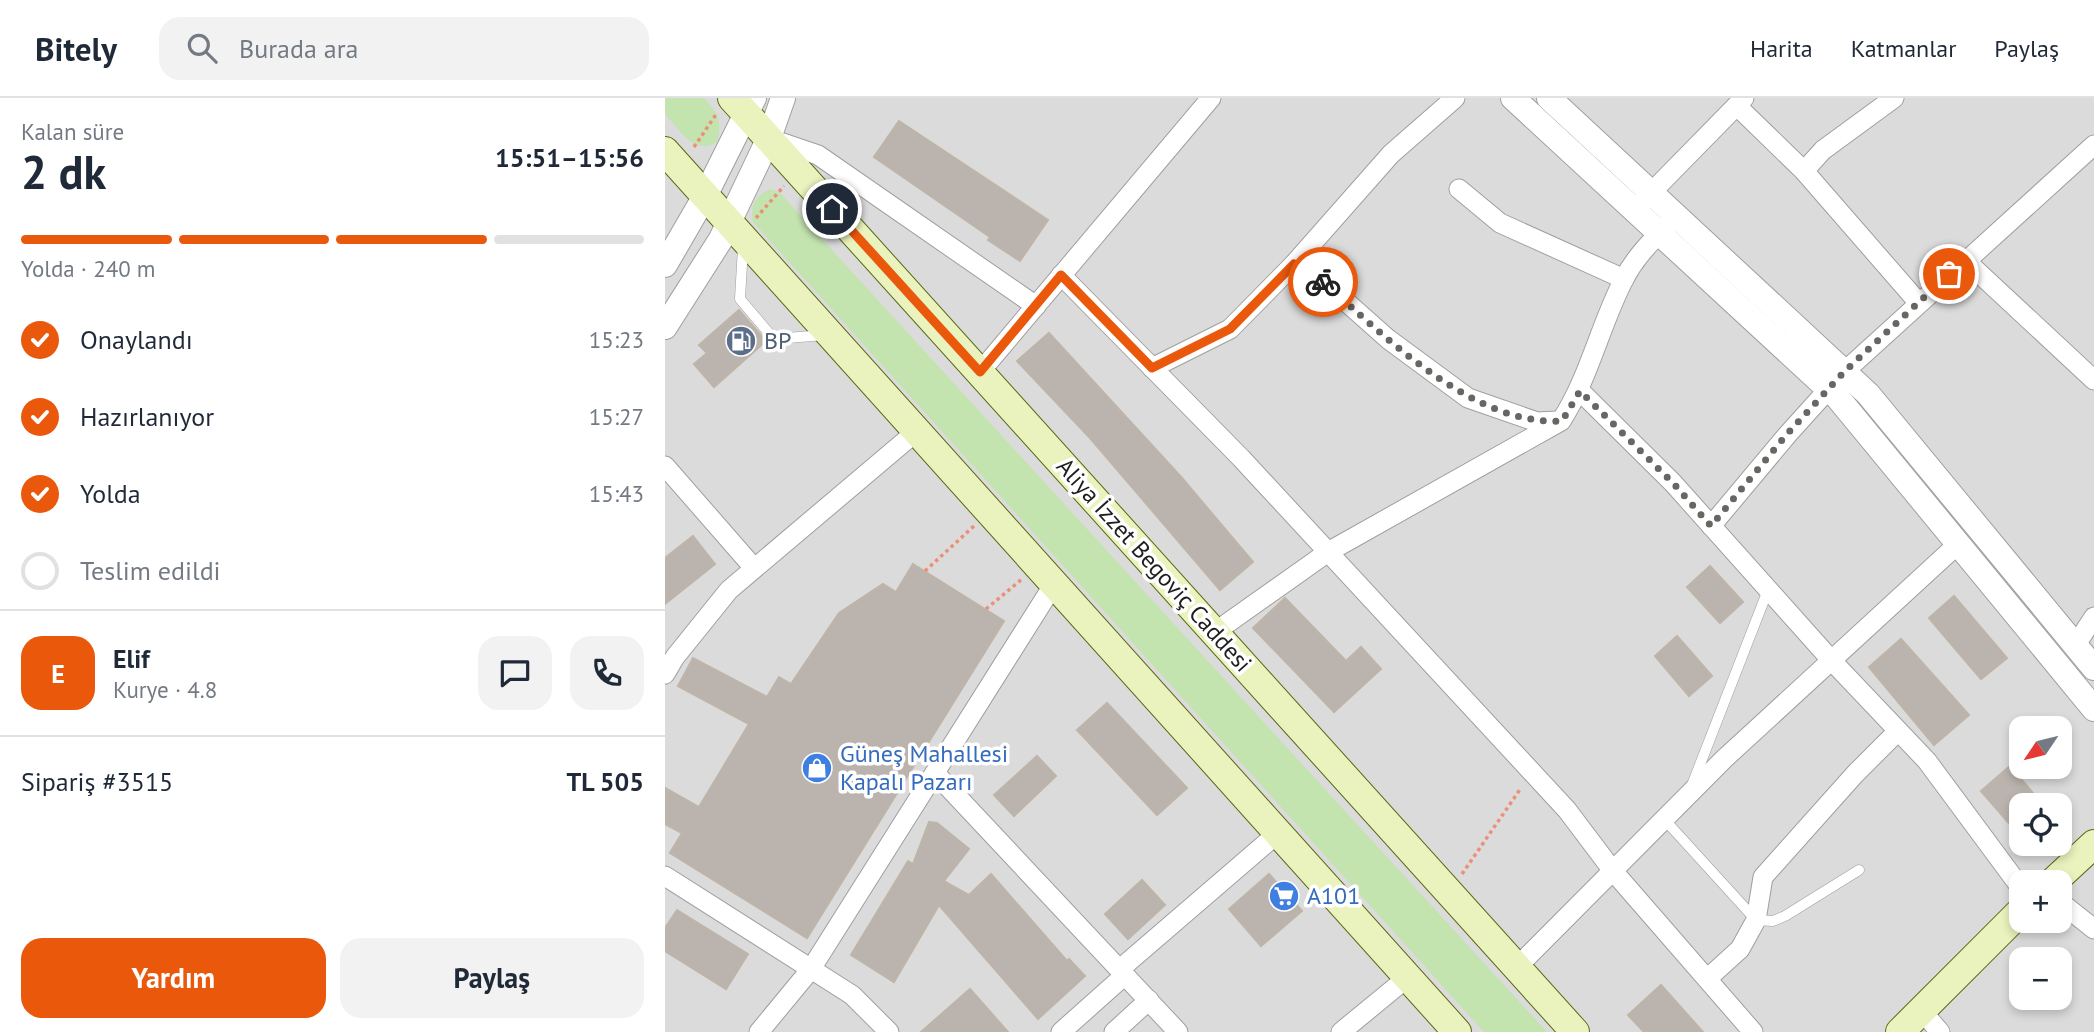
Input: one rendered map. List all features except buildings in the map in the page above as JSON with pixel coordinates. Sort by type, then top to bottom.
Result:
[{"type":"main road","name":"Aliya İzzet Begoviç Caddesi","points":[[738,103],[1575,1032]]},
{"type":"main road","points":[[672,159],[1457,1032]]},
{"type":"main road","points":[[2066,870],[2094,844]]},
{"type":"main road","points":[[1900,1032],[2009,923]]},
{"type":"street","points":[[665,327],[738,232],[783,98]]},
{"type":"street","points":[[980,372],[1211,98]]},
{"type":"street","points":[[1152,368],[1230,329],[1294,264],[1391,154],[1455,98]]},
{"type":"street","points":[[1513,98],[1642,201]]},
{"type":"street","points":[[1549,98],[1642,201],[1836,380],[1958,544],[2094,709]]},
{"type":"street","points":[[1804,171],[1823,150],[1894,98]]},
{"type":"street","points":[[1642,201],[1741,102],[1918,302]]},
{"type":"street","points":[[665,265],[705,196],[738,103]]},
{"type":"street","points":[[769,138],[818,155],[1036,306]]},
{"type":"street","points":[[1711,526],[1836,380],[1918,302],[2094,145]]},
{"type":"street","points":[[1459,189],[1500,223],[1624,279]]},
{"type":"street","points":[[1215,632],[1328,552],[1562,421],[1580,391],[1624,279],[1643,249],[1667,225]]},
{"type":"street","points":[[1965,260],[2094,380]]},
{"type":"street","points":[[1294,264],[1316,275],[1388,339],[1468,398],[1538,422],[1562,421]]},
{"type":"street","points":[[1061,275],[1328,552],[1567,810],[1613,871],[1753,1032]]},
{"type":"street","points":[[1836,380],[1868,394],[2094,668]]},
{"type":"street","points":[[1580,391],[1664,474],[1832,661],[1927,761],[2009,872]]},
{"type":"street","points":[[665,674],[675,657],[729,590],[917,431]]},
{"type":"street","points":[[665,466],[754,568]]},
{"type":"street","points":[[1517,967],[1687,796],[1958,544]]},
{"type":"street","points":[[759,1032],[811,969],[1054,584]]},
{"type":"street","points":[[2075,646],[2094,617]]},
{"type":"street","points":[[1707,979],[1740,949],[1756,920],[1763,877],[1855,774],[1898,731]]},
{"type":"street","points":[[935,773],[1178,1032]]},
{"type":"street","points":[[1061,1032],[1123,972],[1278,833]]},
{"type":"street","points":[[665,876],[852,995],[889,1032]]},
{"type":"street","points":[[2072,912],[2094,929]]},
{"type":"street","points":[[1341,1032],[1408,977]]},
{"type":"street","points":[[1114,1032],[1149,1000]]},
{"type":"street","points":[[1921,1010],[1940,1032]]},
{"type":"lane","points":[[738,232],[740,299],[774,339],[829,334]]},
{"type":"lane","points":[[1687,796],[1768,590]]},
{"type":"lane","points":[[1664,819],[1756,920],[1773,921],[1785,916],[1859,870]]},
{"type":"path","points":[[672,159],[738,103]]},
{"type":"path","points":[[738,232],[797,170]]},
{"type":"path","points":[[925,571],[976,524]]},
{"type":"path","points":[[986,609],[1024,578]]},
{"type":"path","points":[[1450,893],[1532,772]]},
{"type":"shaded area","points":[[665,98],[2094,98],[2094,1032],[665,1032]]},
{"type":"green space","points":[[665,98],[704,98],[718,118],[717,142],[701,146],[682,134],[665,114]]},
{"type":"green space","points":[[770,189],[779,192],[1547,1032],[1484,1032],[753,222],[755,202]]},
{"type":"way so far","points":[[1323,282],[1388,339],[1468,398],[1538,422],[1562,421],[1580,391],[1673,483],[1711,526],[1787,434],[1844,372],[1949,274]]},
{"type":"place","name":"BP","points":[[741,341]]},
{"type":"place","name":"Güneş Mahallesi Kapalı Pazarı","points":[[817,768]]},
{"type":"place","name":"A101","points":[[1284,896]]},
{"type":"route","points":[[832,209],[980,372],[1061,275],[1152,368],[1230,329],[1294,264],[1316,275],[1323,282]]}]
